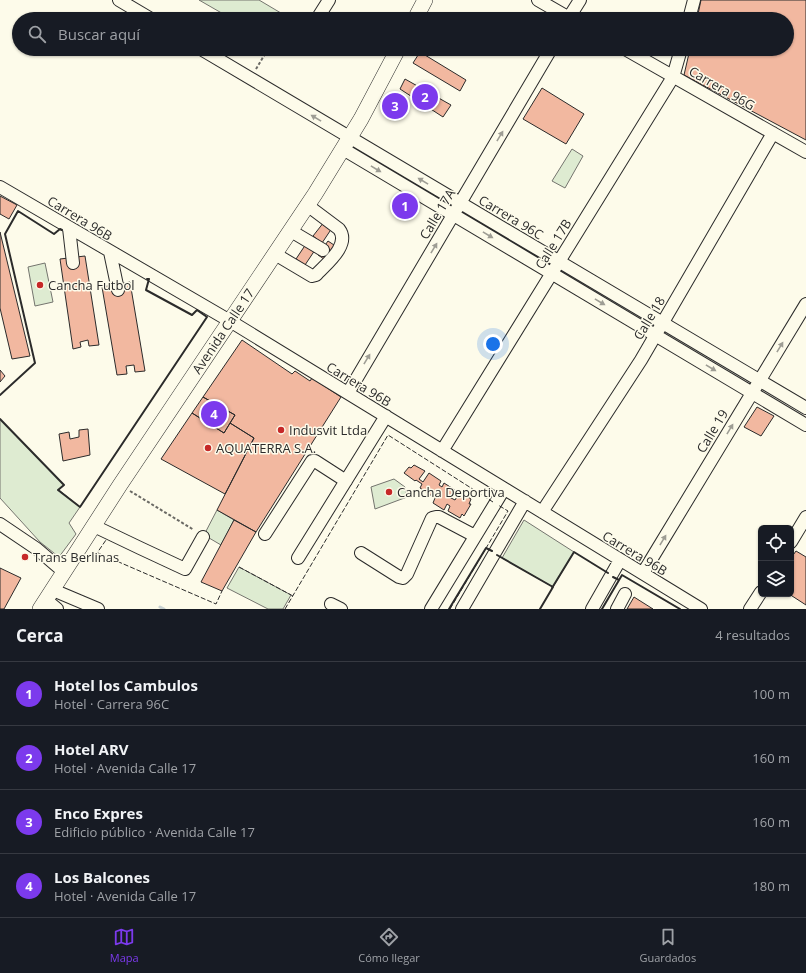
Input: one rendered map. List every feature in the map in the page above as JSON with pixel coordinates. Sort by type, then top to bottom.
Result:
[{"type":"main road","points":[[419,12],[425,0]]},
{"type":"main road","name":"Avenida Calle 17","points":[[49,602],[64,572],[120,485],[308,206],[346,143],[394,56]]},
{"type":"street","points":[[119,0],[139,12]]},
{"type":"street","points":[[321,12],[329,0]]},
{"type":"street","points":[[538,0],[558,12]]},
{"type":"street","points":[[574,12],[580,0]]},
{"type":"street","points":[[691,12],[694,0]]},
{"type":"street","name":"Carrera 96C","points":[[213,56],[250,78],[453,214],[806,425]]},
{"type":"street","name":"Calle 17A","points":[[348,393],[547,56]]},
{"type":"street","name":"Carrera 96G","points":[[636,56],[806,152]]},
{"type":"street","name":"Calle 17B","points":[[442,451],[673,77],[679,56]]},
{"type":"street","name":"Calle 18","points":[[542,512],[640,360],[773,133]]},
{"type":"street","name":"Carrera 96C","points":[[346,143],[460,203],[806,408]]},
{"type":"street","name":"Carrera 96B","points":[[0,187],[230,321],[701,609]]},
{"type":"street","points":[[275,254],[312,276],[316,275],[329,254],[342,244],[343,237],[339,228],[308,206]]},
{"type":"street","points":[[69,228],[73,263]]},
{"type":"street","points":[[291,231],[329,254]]},
{"type":"street","points":[[110,252],[118,290]]},
{"type":"street","name":"Calle 19","points":[[642,573],[806,304]]},
{"type":"street","points":[[298,558],[386,416]]},
{"type":"street","points":[[264,534],[312,461],[315,461],[346,480]]},
{"type":"street","points":[[431,609],[504,489]]},
{"type":"street","points":[[462,609],[525,501]]},
{"type":"street","points":[[360,553],[399,578],[403,578],[407,574],[432,518],[436,516],[439,517],[475,536]]},
{"type":"street","points":[[794,537],[806,517]]},
{"type":"street","points":[[0,524],[37,549],[64,572]]},
{"type":"street","points":[[94,526],[185,569],[203,537]]},
{"type":"street","points":[[592,609],[620,560]]},
{"type":"street","points":[[617,609],[625,594]]},
{"type":"street","points":[[750,609],[758,597]]},
{"type":"street","points":[[49,602],[98,609]]},
{"type":"path","points":[[250,78],[264,56]]},
{"type":"path","points":[[130,491],[199,533],[203,537]]},
{"type":"green space","points":[[199,0],[259,0],[279,12],[220,12]]},
{"type":"green space","points":[[572,149],[583,156],[565,188],[552,181]]},
{"type":"green space","name":"Cancha Futbol","points":[[45,263],[53,302],[35,306],[28,267]]},
{"type":"green space","points":[[0,419],[64,485],[59,490],[80,507],[69,523],[76,534],[59,557],[40,542],[0,498]]},
{"type":"green space","name":"Cancha Deportiva","points":[[394,479],[405,487],[407,497],[375,509],[371,487]]},
{"type":"green space","points":[[217,510],[234,520],[221,545],[204,535]]},
{"type":"green space","points":[[524,520],[574,552],[553,587],[502,558]]},
{"type":"green space","points":[[239,567],[291,595],[283,609],[268,609],[227,588]]},
{"type":"building","points":[[701,0],[806,0],[806,140],[684,75],[688,56],[794,56],[794,12],[698,12]]},
{"type":"building","points":[[417,56],[427,56],[466,80],[460,91],[413,63]]},
{"type":"building","points":[[405,79],[451,105],[443,117],[400,89]]},
{"type":"building","points":[[542,88],[584,114],[566,144],[523,119]]},
{"type":"building","points":[[0,196],[17,205],[9,219],[0,214]]},
{"type":"building","points":[[324,222],[332,228],[322,243],[313,236]]},
{"type":"building","points":[[0,232],[30,356],[12,359],[0,308]]},
{"type":"building","points":[[328,241],[337,247],[327,261],[318,255]]},
{"type":"building","points":[[306,244],[315,250],[305,265],[296,259]]},
{"type":"building","points":[[85,256],[99,345],[89,346],[88,340],[80,342],[81,347],[73,349],[60,259]]},
{"type":"building","points":[[130,282],[145,371],[135,372],[134,365],[126,366],[127,374],[117,375],[102,287]]},
{"type":"building","name":"Indusvit Ltda","points":[[242,340],[292,374],[295,371],[310,381],[312,378],[341,397],[256,532],[217,510],[254,438],[230,423],[235,415],[203,397]]},
{"type":"building","points":[[0,370],[5,376],[0,382]]},
{"type":"building","points":[[203,397],[235,415],[224,433],[192,413]]},
{"type":"building","points":[[757,407],[774,416],[761,436],[744,427]]},
{"type":"building","name":"AQUATERRA S.A.","points":[[192,413],[224,433],[230,423],[254,438],[225,494],[161,459]]},
{"type":"building","points":[[88,429],[90,455],[63,461],[59,434],[69,432],[70,439],[79,437],[79,430]]},
{"type":"building","points":[[414,465],[425,471],[419,479],[423,482],[429,473],[441,481],[439,485],[442,487],[444,483],[455,490],[449,497],[455,500],[460,492],[471,499],[469,504],[471,504],[464,516],[462,514],[460,518],[448,511],[450,506],[447,504],[444,510],[433,503],[435,498],[420,488],[422,484],[404,473],[409,467],[411,468]]},
{"type":"building","points":[[234,520],[256,532],[222,591],[201,582]]},
{"type":"building","points":[[796,551],[806,557],[806,605],[794,597],[794,554]]},
{"type":"building","points":[[0,568],[21,578],[4,609],[0,609]]},
{"type":"building","points":[[634,597],[653,609],[627,609]]},
{"type":"waterway","points":[[160,607],[164,609]]},
{"type":"fence","points":[[285,609],[388,435],[493,502]]},
{"type":"fence","points":[[450,609],[508,511],[498,505]]},
{"type":"fence","points":[[95,556],[106,540]]},
{"type":"fence","points":[[98,553],[216,604],[222,591]]},
{"type":"fence","points":[[239,567],[293,596]]},
{"type":"wall","points":[[0,395],[35,363],[5,234],[18,211],[54,234],[60,229],[62,230]]},
{"type":"wall","points":[[0,419],[64,485],[58,490],[80,507],[207,317],[197,310],[192,315],[146,290],[149,279],[147,279]]},
{"type":"wall","points":[[449,609],[486,548],[492,551]]},
{"type":"wall","points":[[552,588],[574,552],[608,573]]},
{"type":"wall","points":[[497,555],[553,587],[540,609]]},
{"type":"wall","points":[[602,609],[622,575],[680,609]]},
{"type":"wall","points":[[613,577],[619,580]]},
{"type":"place","name":"Hotel ARV","points":[[425,97]]},
{"type":"place","name":"Enco Expres","points":[[395,106]]},
{"type":"place","name":"Hotel los Cambulos","points":[[405,206]]},
{"type":"place","name":"Cancha Futbol","points":[[40,285]]},
{"type":"place","name":"Los Balcones","points":[[214,414]]},
{"type":"place","name":"Indusvit Ltda","points":[[281,430]]},
{"type":"place","name":"AQUATERRA S.A.","points":[[208,448]]},
{"type":"place","name":"Cancha Deportiva","points":[[389,492]]},
{"type":"place","name":"Trans Berlinas","points":[[25,557]]}]
